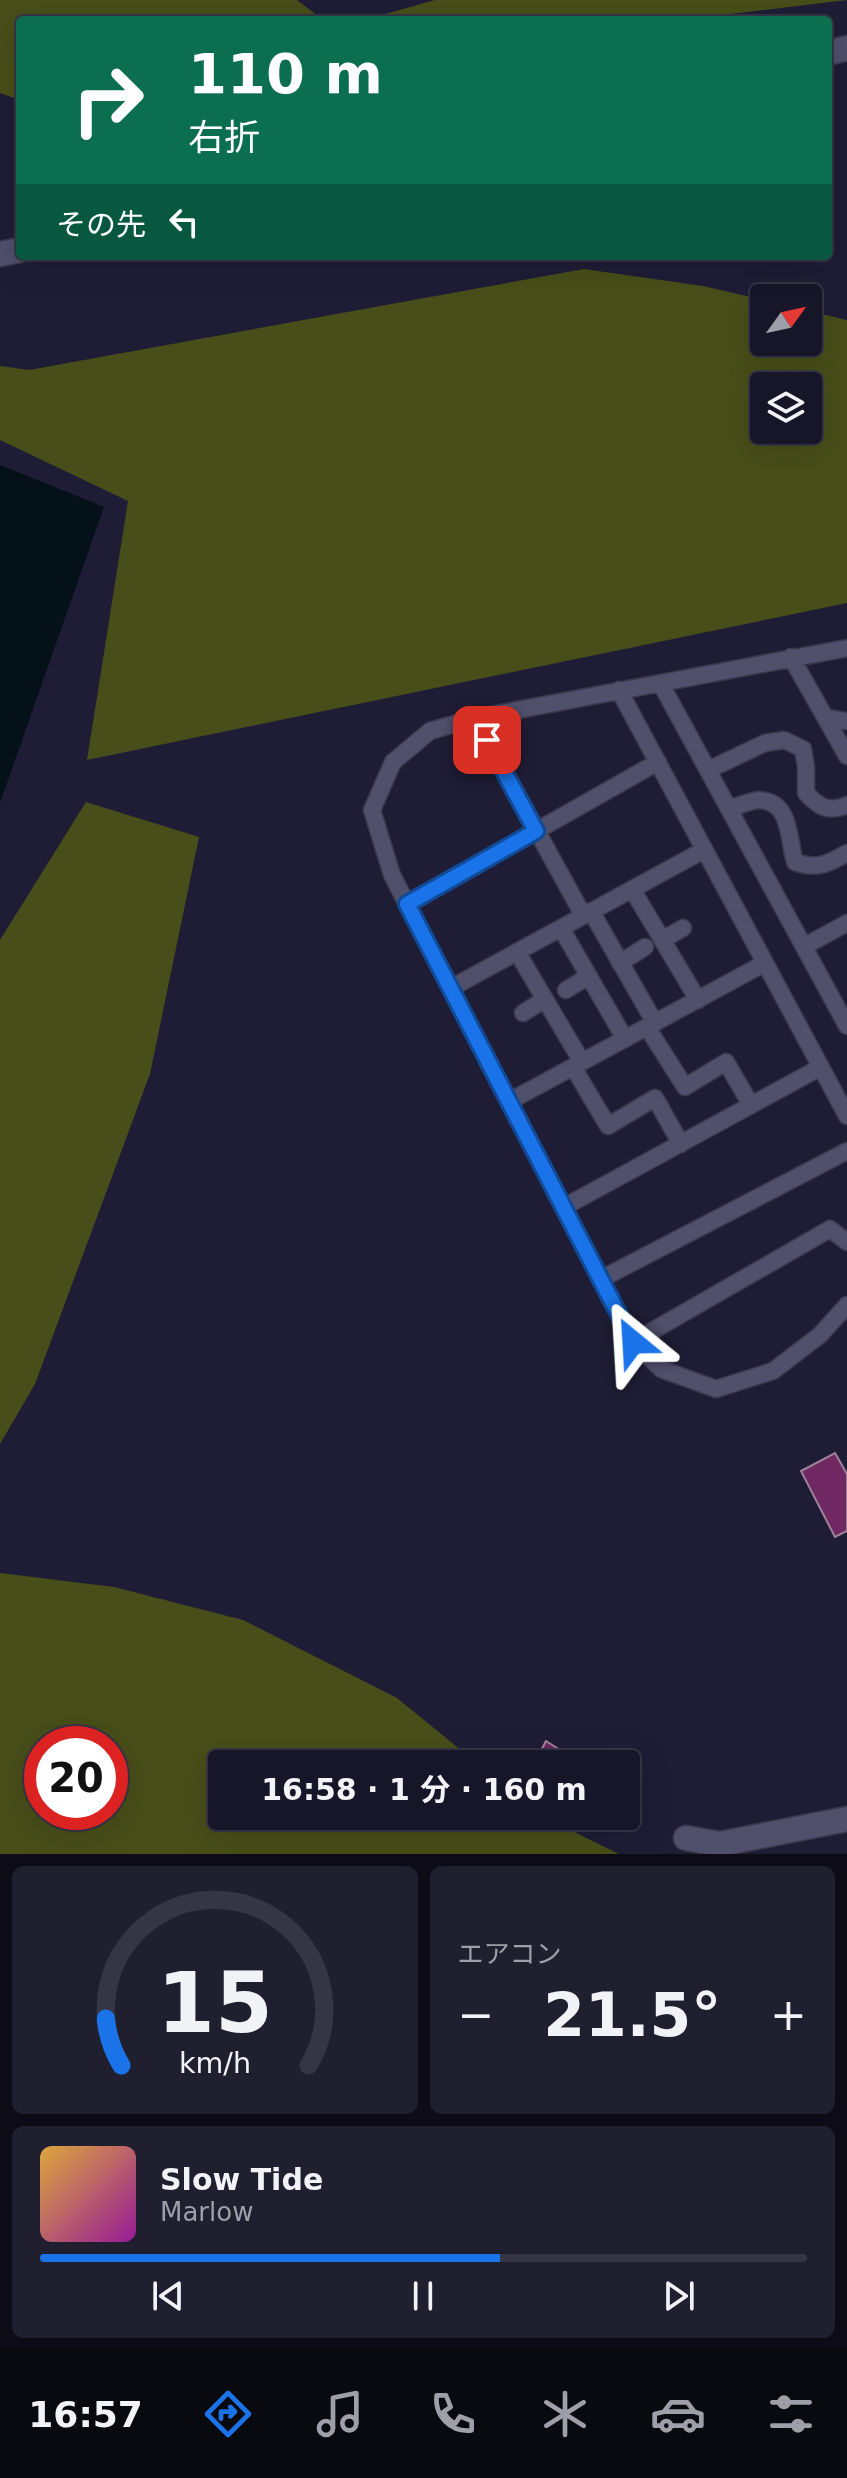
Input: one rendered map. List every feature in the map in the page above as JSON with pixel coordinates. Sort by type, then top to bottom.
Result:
[{"type":"street","points":[[686,1838],[720,1844],[847,1819]]},
{"type":"lane","points":[[847,648],[475,718],[430,731],[393,762],[372,810],[392,875],[633,1342],[661,1369],[716,1389],[773,1371],[820,1335],[847,1305]]},
{"type":"lane","points":[[791,657],[847,756]]},
{"type":"lane","points":[[661,684],[847,1026]]},
{"type":"lane","points":[[619,690],[847,1116]]},
{"type":"lane","points":[[475,718],[536,831],[620,963],[685,1087],[726,1062],[751,1105]]},
{"type":"lane","points":[[827,718],[847,721]]},
{"type":"lane","points":[[708,770],[765,743],[784,740],[803,749],[806,793],[819,807],[836,810],[847,805]]},
{"type":"lane","points":[[407,904],[658,762]]},
{"type":"lane","points":[[729,809],[760,800],[779,808],[788,825],[789,844],[795,862],[811,868],[825,865],[847,853]]},
{"type":"lane","points":[[451,988],[704,850]]},
{"type":"lane","points":[[632,889],[698,1000]]},
{"type":"lane","points":[[805,946],[847,923]]},
{"type":"lane","points":[[561,928],[625,1039]]},
{"type":"lane","points":[[662,940],[683,928]]},
{"type":"lane","points":[[620,963],[645,947]]},
{"type":"lane","points":[[517,952],[545,999],[608,1126],[655,1098],[681,1144]]},
{"type":"lane","points":[[510,1101],[765,963]]},
{"type":"lane","points":[[566,990],[589,976]]},
{"type":"lane","points":[[523,1013],[545,999]]},
{"type":"lane","points":[[564,1207],[821,1067]]},
{"type":"lane","points":[[601,1279],[847,1151]]},
{"type":"lane","points":[[633,1342],[830,1229],[847,1242]]},
{"type":"green space","points":[[0,0],[297,0],[318,16],[16,16],[16,99],[0,93]]},
{"type":"green space","points":[[435,0],[847,0],[713,16],[378,16]]},
{"type":"green space","points":[[584,269],[703,286],[750,297],[750,356],[822,356],[822,314],[847,320],[847,603],[87,760],[128,501],[0,440],[0,366],[29,370]]},
{"type":"green space","points":[[86,802],[199,837],[150,1074],[35,1384],[0,1444],[0,940]]},
{"type":"green space","points":[[0,1573],[114,1587],[243,1620],[397,1698],[461,1750],[208,1750],[208,1830],[570,1830],[619,1854],[0,1854]]},
{"type":"shaded area","points":[[0,465],[104,507],[0,803]]},
{"type":"building","points":[[835,1453],[847,1474],[847,1531],[835,1537],[801,1471]]},
{"type":"building","points":[[546,1741],[560,1750],[541,1750]]},
{"type":"route","points":[[487,740],[536,831],[407,904],[633,1342]]}]
